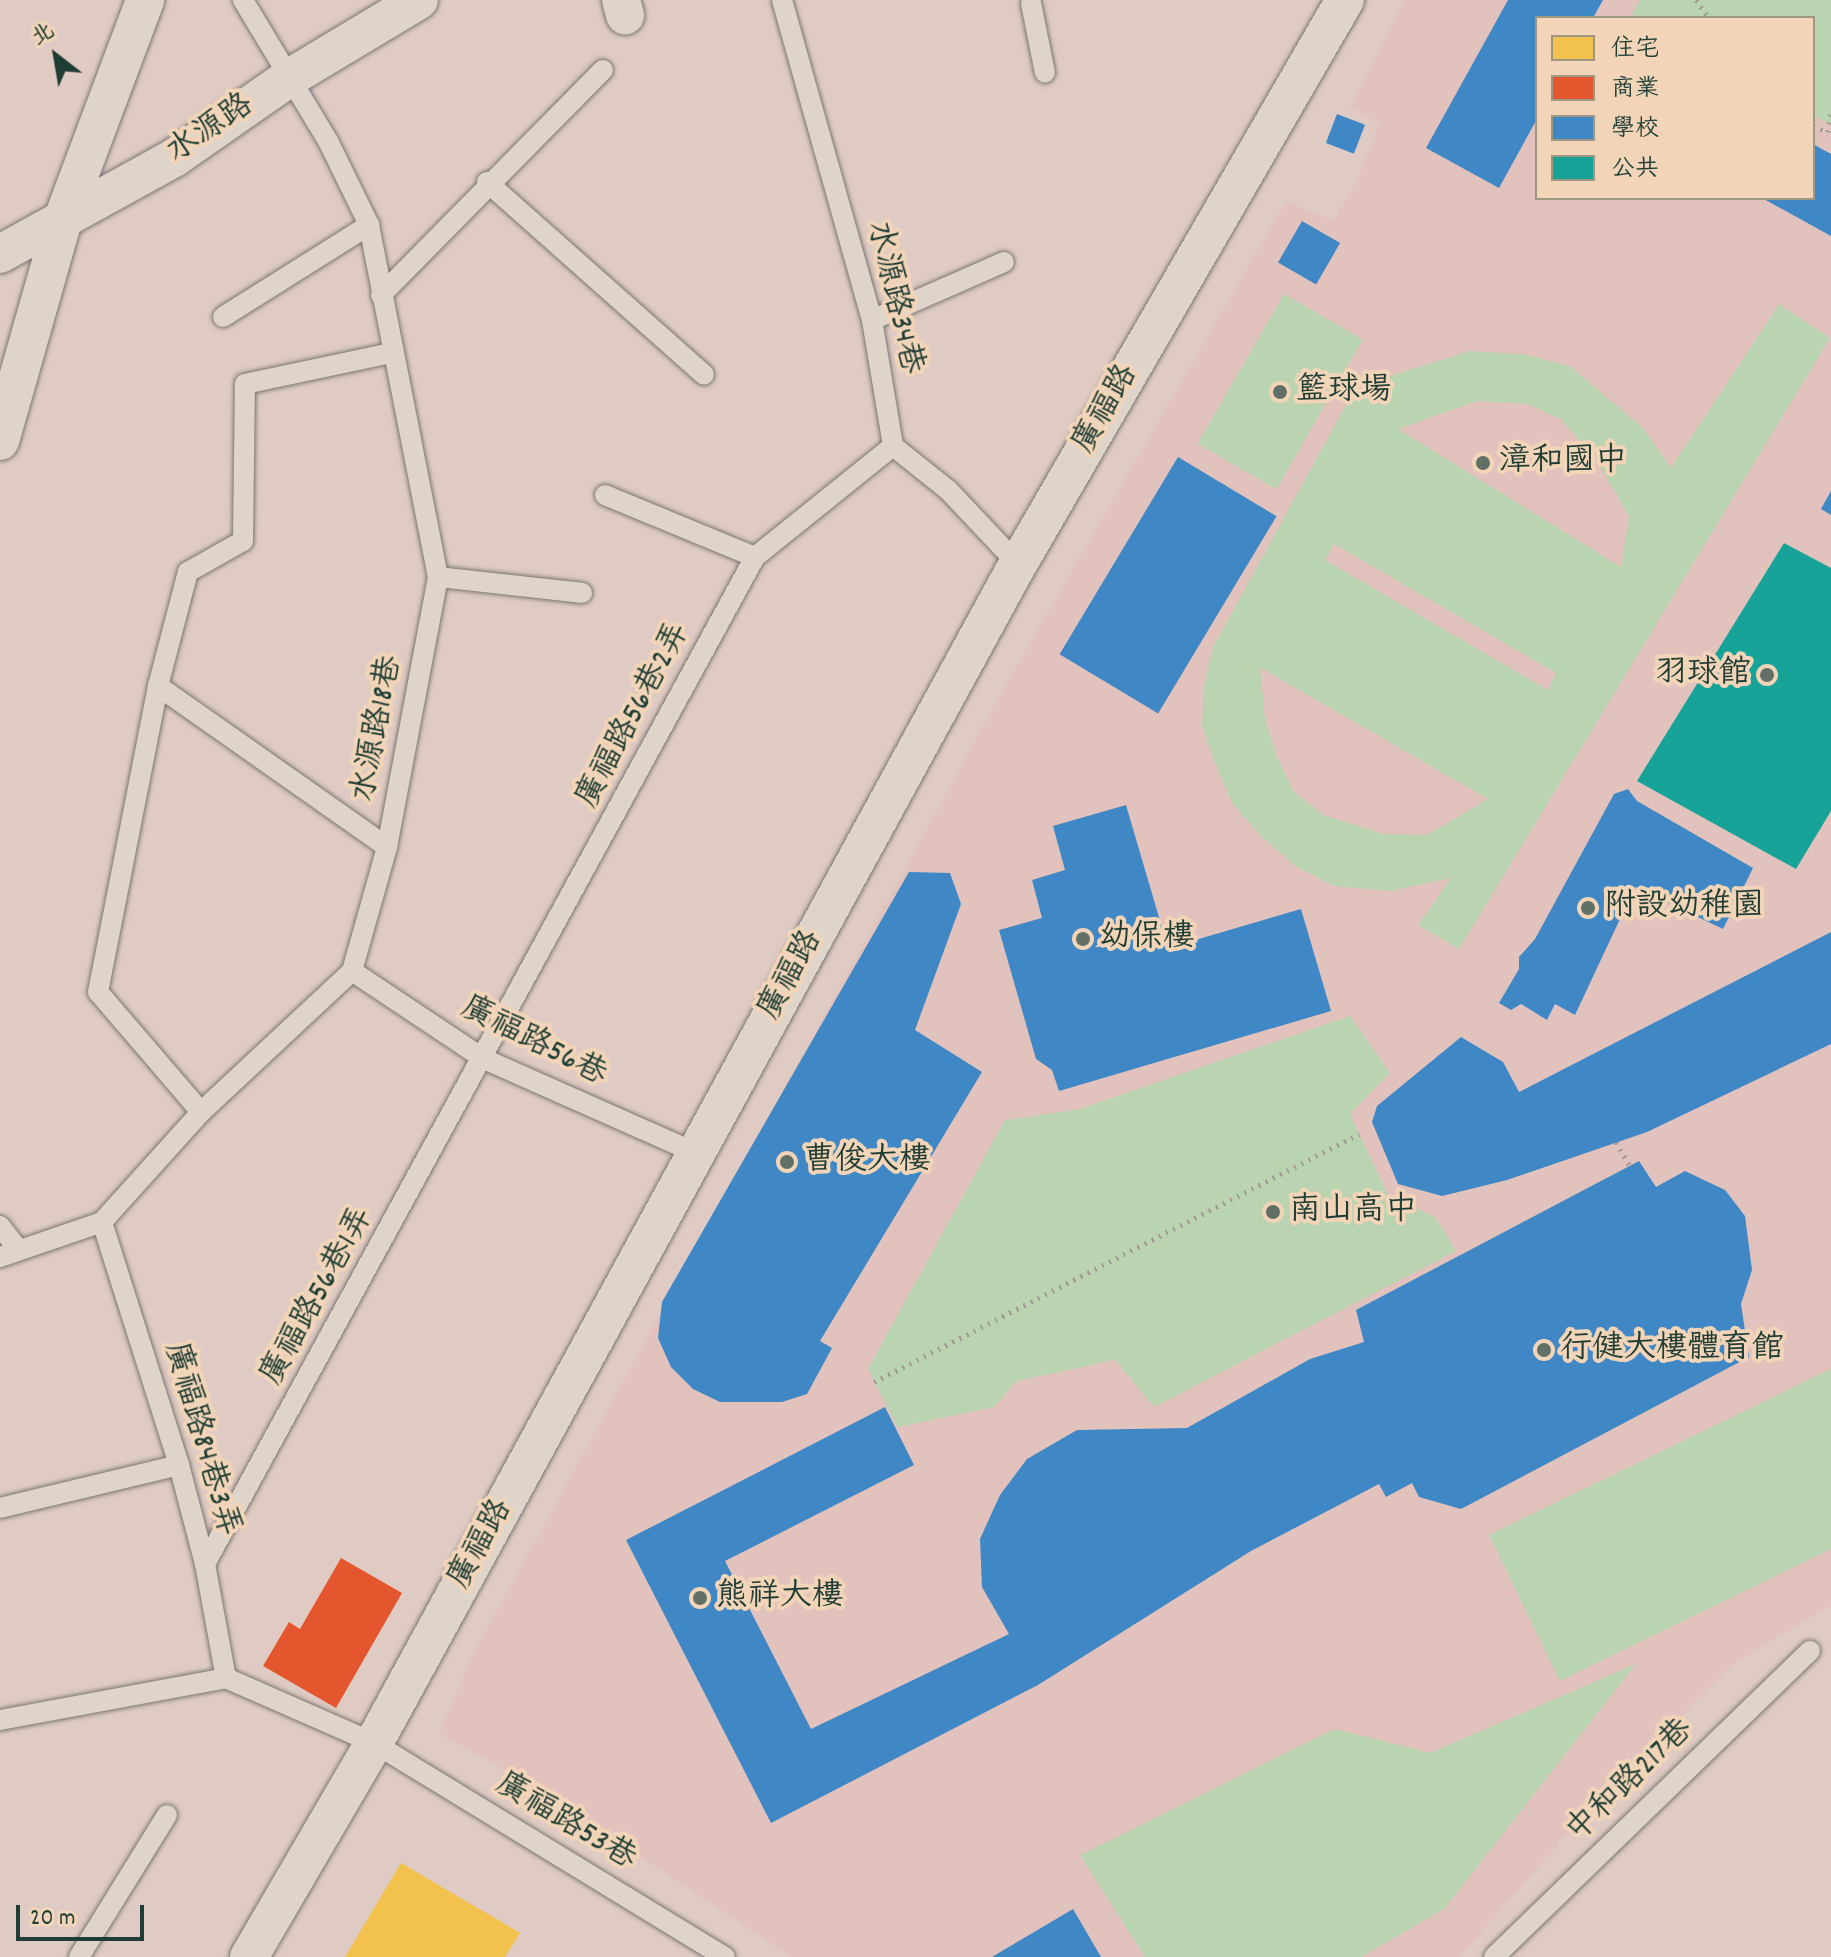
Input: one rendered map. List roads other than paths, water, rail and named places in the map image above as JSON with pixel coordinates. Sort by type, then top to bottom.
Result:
[{"type":"street","points":[[3,419],[64,216],[145,0]]},
{"type":"street","name":"水源路","points":[[0,254],[174,158],[286,80],[419,0]]},
{"type":"street","name":"廣福路","points":[[249,1957],[374,1743],[1018,564],[1345,0]]},
{"type":"lane","name":"水源路18巷","points":[[243,0],[286,80],[328,141],[369,225],[391,353],[438,577],[387,847],[352,971]]},
{"type":"lane","name":"水源路34巷","points":[[782,0],[872,320],[893,446]]},
{"type":"lane","points":[[1033,1],[1045,73]]},
{"type":"lane","points":[[381,295],[488,183],[603,70]]},
{"type":"lane","points":[[488,183],[704,375]]},
{"type":"lane","points":[[223,317],[369,225]]},
{"type":"lane","points":[[872,320],[1004,262]]},
{"type":"lane","points":[[201,1112],[98,992],[158,686],[188,572],[243,541],[245,384],[391,353]]},
{"type":"lane","points":[[893,446],[948,490],[1018,564]]},
{"type":"lane","name":"廣福路56巷2弄","points":[[484,1059],[755,557],[893,446]]},
{"type":"lane","points":[[605,495],[755,557]]},
{"type":"lane","points":[[438,577],[582,593]]},
{"type":"lane","points":[[158,686],[387,847]]},
{"type":"lane","points":[[0,1226],[9,1252],[102,1222],[201,1112],[352,971]]},
{"type":"lane","name":"廣福路56巷","points":[[352,971],[484,1059],[696,1153]]},
{"type":"lane","name":"廣福路56巷1弄","points":[[205,1564],[484,1059]]},
{"type":"lane","name":"廣福路84巷3弄","points":[[102,1222],[179,1465],[205,1564],[226,1678]]},
{"type":"lane","points":[[0,1508],[179,1465]]},
{"type":"lane","name":"中和路217巷","points":[[1494,1957],[1810,1651]]},
{"type":"lane","points":[[0,1720],[226,1678]]},
{"type":"lane","name":"廣福路53巷","points":[[226,1678],[374,1743],[725,1957]]},
{"type":"lane","points":[[79,1957],[167,1815]]},
{"type":"place","name":"籃球場","points":[[1280,392]]},
{"type":"place","name":"漳和國中","points":[[1483,463]]},
{"type":"place","name":"羽球館","points":[[1767,675]]},
{"type":"place","name":"附設幼稚園","points":[[1588,908]]},
{"type":"place","name":"幼保樓","points":[[1083,939]]},
{"type":"place","name":"曹俊大樓","points":[[787,1162]]},
{"type":"place","name":"南山高中","points":[[1273,1212]]},
{"type":"place","name":"行健大樓體育館","points":[[1544,1350]]},
{"type":"place","name":"熊祥大樓","points":[[700,1598]]}]
